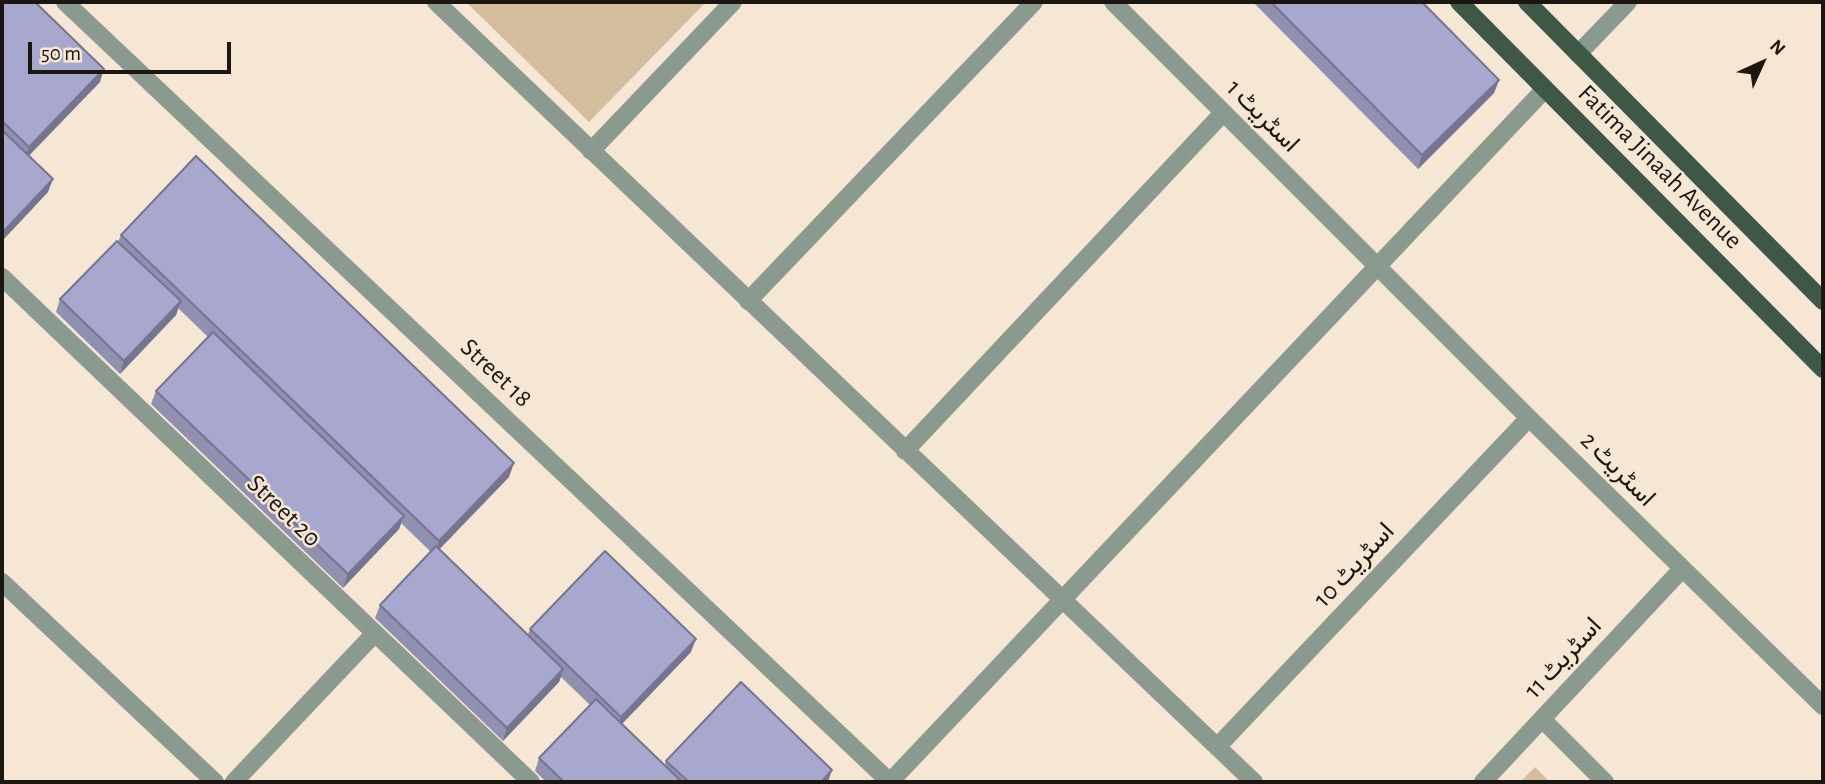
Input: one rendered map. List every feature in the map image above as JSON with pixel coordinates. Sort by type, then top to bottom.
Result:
[{"type":"main road","name":"Fatima Jinaah Avenue","points":[[1459,2],[1823,369]]},
{"type":"main road","name":"Fatima Jinaah Avenue","points":[[1527,2],[1823,301]]},
{"type":"street","name":"Street 18","points":[[65,2],[890,782]]},
{"type":"street","points":[[436,2],[1061,601],[1254,782]]},
{"type":"street","points":[[591,151],[733,2]]},
{"type":"street","points":[[748,301],[1034,2]]},
{"type":"street","name":"اسٹریٹ 1","points":[[1113,2],[1378,267]]},
{"type":"street","points":[[1578,54],[1628,2]]},
{"type":"street","points":[[890,782],[1545,89]]},
{"type":"street","points":[[905,451],[1223,113]]},
{"type":"street","name":"اسٹریٹ 2","points":[[1378,267],[1823,706]]},
{"type":"street","name":"Street 20","points":[[2,277],[531,782]]},
{"type":"street","name":"اسٹریٹ 10","points":[[1217,747],[1529,418]]},
{"type":"street","name":"اسٹریٹ 11","points":[[1483,782],[1682,569]]},
{"type":"street","points":[[2,582],[215,782]]},
{"type":"street","points":[[234,782],[375,633]]},
{"type":"street","points":[[1542,719],[1605,782]]},
{"type":"shaded area","points":[[466,2],[706,2],[589,122]]},
{"type":"shaded area","points":[[1535,767],[1550,782],[1520,782]]},
{"type":"building","points":[[2,2],[35,2],[104,69],[29,147],[2,121]]},
{"type":"building","points":[[1271,2],[1422,2],[1499,80],[1422,155]]},
{"type":"building","points":[[2,130],[53,179],[2,233]]},
{"type":"building","points":[[196,156],[514,463],[439,541],[121,235]]},
{"type":"building","points":[[117,241],[181,301],[124,361],[60,299]]},
{"type":"building","points":[[213,332],[404,516],[348,574],[156,391]]},
{"type":"building","points":[[436,546],[563,669],[507,728],[380,605]]},
{"type":"building","points":[[605,551],[696,639],[621,717],[530,629]]},
{"type":"building","points":[[741,682],[832,770],[821,782],[689,782],[666,761]]},
{"type":"building","points":[[596,699],[682,782],[564,782],[539,758]]}]
